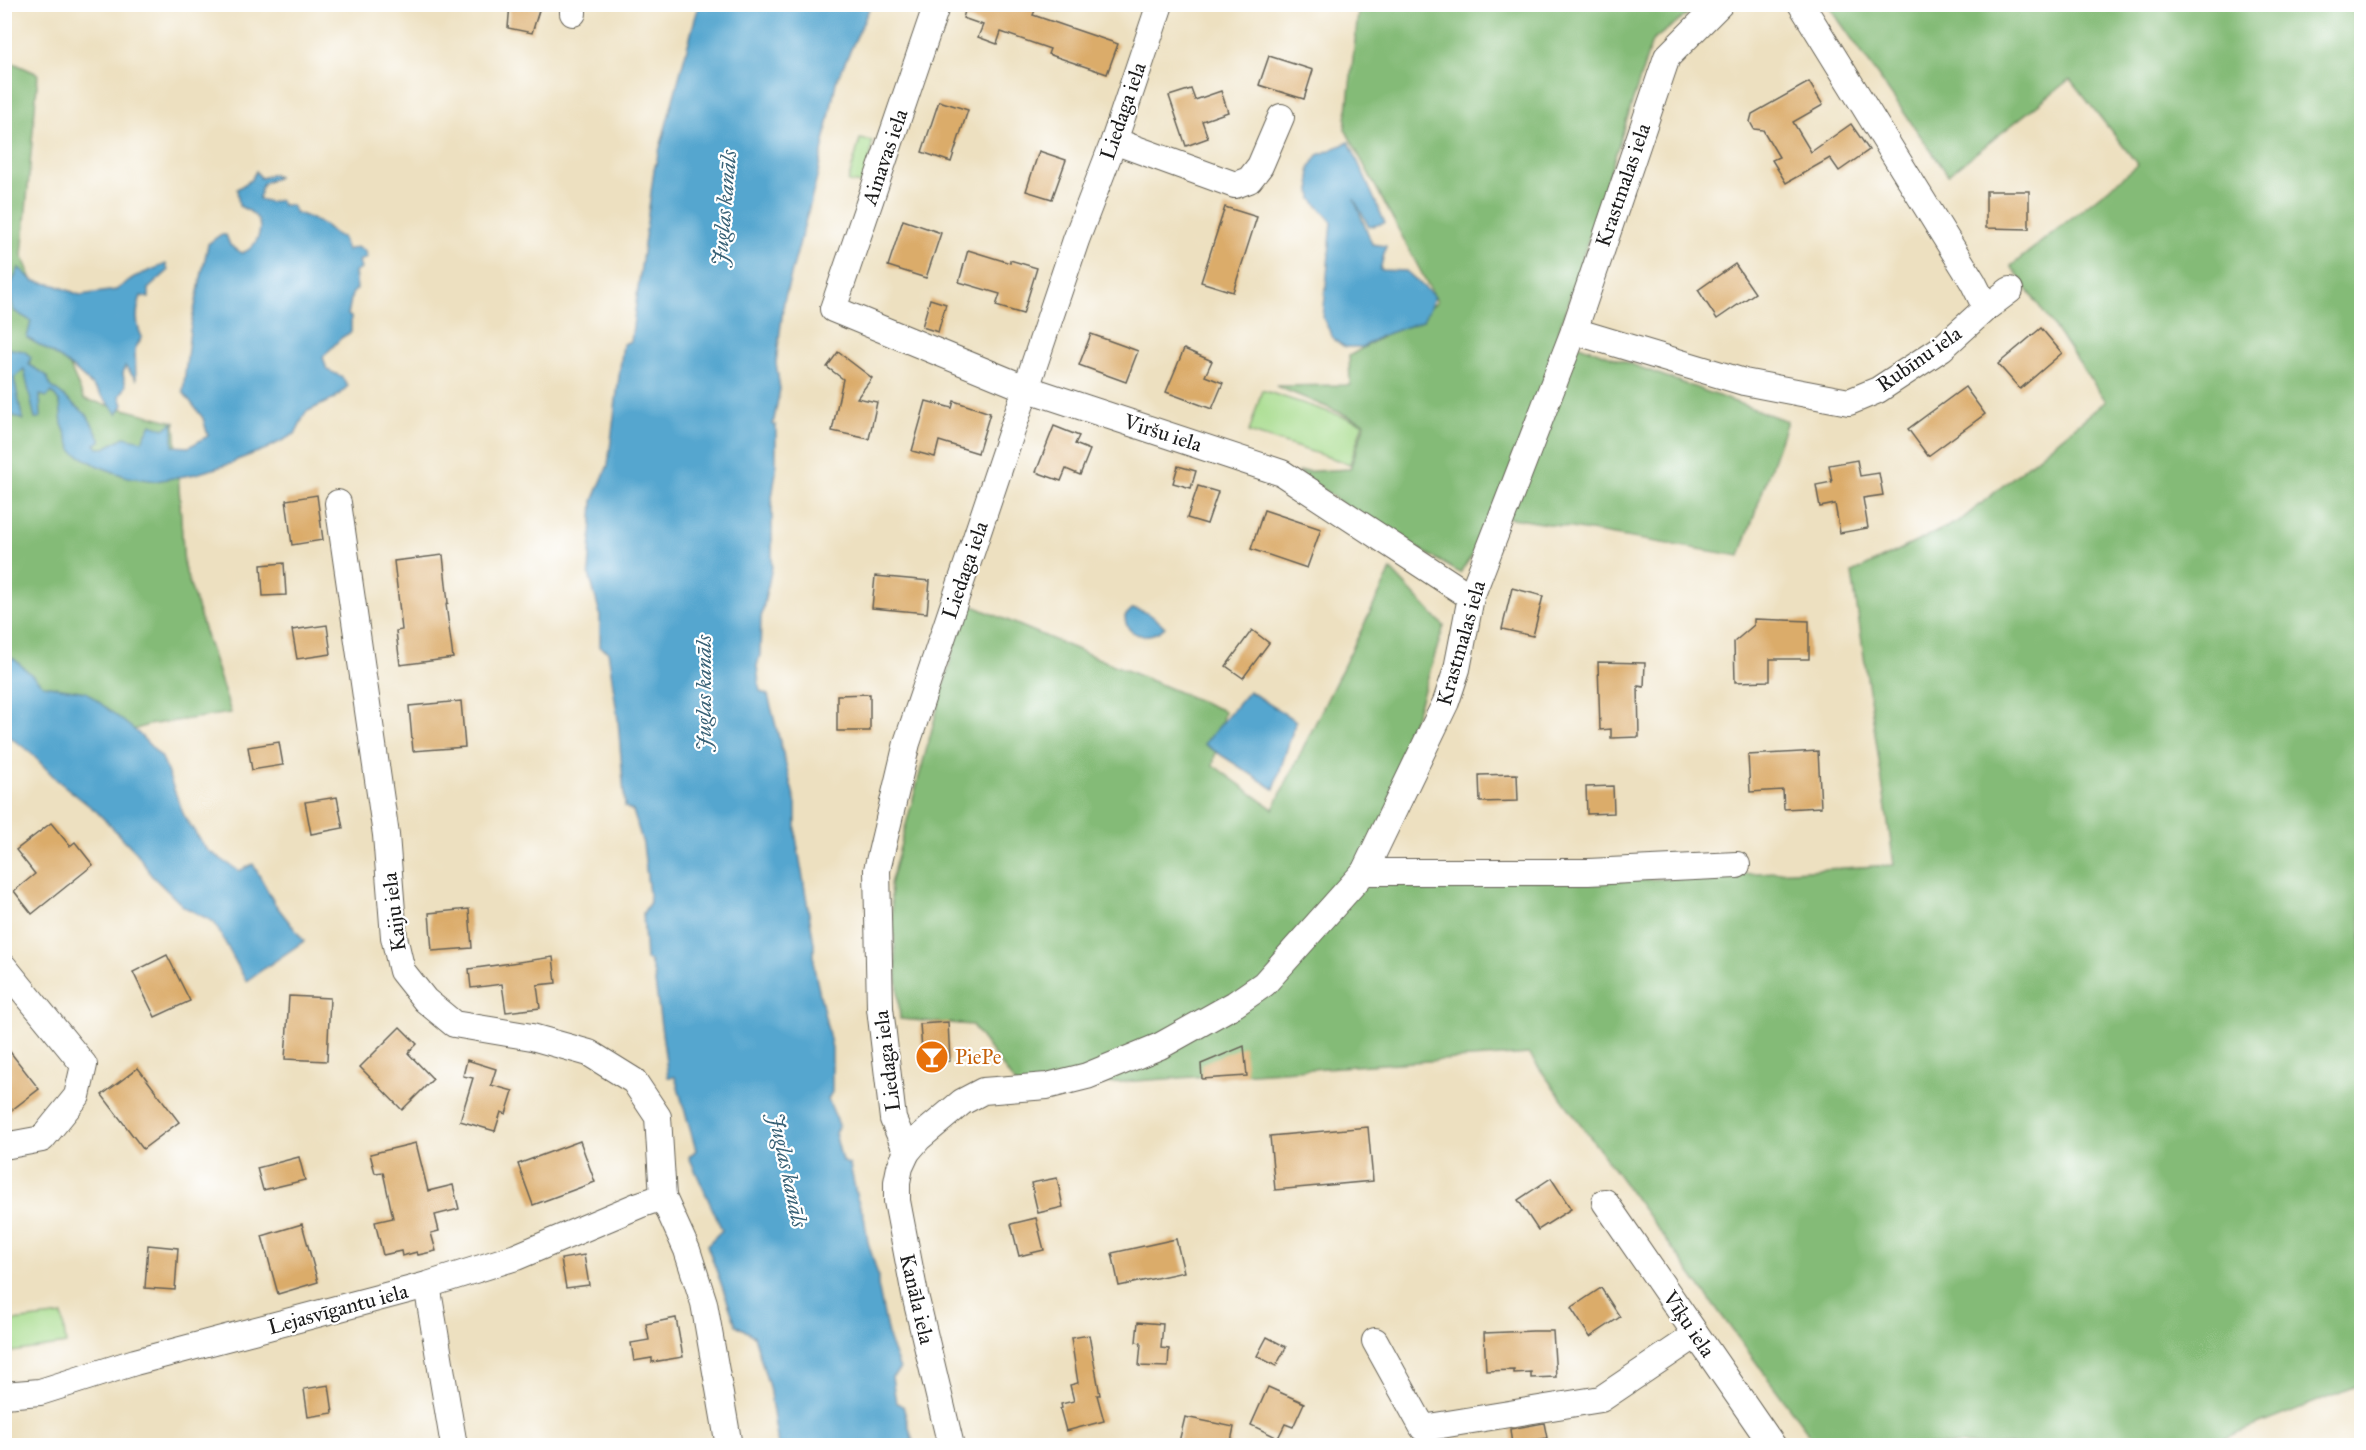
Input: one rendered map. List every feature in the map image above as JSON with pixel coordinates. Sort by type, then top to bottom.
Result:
[{"type":"street","name":"Ainavas iela","points":[[833,309],[937,4]]},
{"type":"street","name":"Liedaga iela","points":[[907,1152],[893,1119],[880,1008],[877,870],[907,743],[1025,388],[1076,240],[1114,141],[1160,4]]},
{"type":"street","name":"Krastmalas iela","points":[[907,1152],[919,1138],[962,1102],[983,1091],[1047,1086],[1087,1076],[1160,1046],[1235,1004],[1264,984],[1364,872],[1446,702],[1457,669],[1471,597],[1574,331],[1667,57],[1720,4]]},
{"type":"street","points":[[1801,4],[1973,282],[1986,308]]},
{"type":"street","points":[[1114,141],[1235,185],[1249,180],[1260,166],[1281,117]]},
{"type":"street","name":"Rubīnu iela","points":[[1574,331],[1744,382],[1849,402],[1878,390],[1942,348],[1986,308],[2010,290]]},
{"type":"street","name":"Viršu iela","points":[[833,309],[1025,388],[1282,472],[1471,597]]},
{"type":"street","name":"Kaiju iela","points":[[338,503],[386,835],[394,937],[402,971],[425,1000],[454,1024],[532,1037],[589,1053],[634,1082],[658,1117],[663,1197]]},
{"type":"street","points":[[1364,872],[1588,872],[1737,865]]},
{"type":"street","points":[[4,967],[84,1065],[77,1096],[42,1139],[4,1146]]},
{"type":"street","name":"Kanāla iela","points":[[907,1152],[900,1167],[897,1201],[915,1295],[951,1446]]},
{"type":"street","points":[[663,1197],[687,1250],[704,1303],[729,1446]]},
{"type":"street","name":"Lejasvīgantu iela","points":[[4,1395],[39,1392],[135,1362],[427,1285],[516,1257],[663,1197]]},
{"type":"street","name":"Vīķu iela","points":[[1605,1202],[1773,1446]]},
{"type":"street","points":[[427,1285],[454,1446]]},
{"type":"street","points":[[1375,1341],[1423,1428],[1601,1398],[1696,1335]]},
{"type":"green space","points":[[1359,5],[1700,5],[1652,41],[1557,337],[1787,421],[1740,556],[1499,516],[1460,573],[1347,507],[1299,472],[1350,469],[1365,423],[1276,386],[1350,385],[1349,356],[1421,314],[1437,302],[1345,129]]},
{"type":"green space","points":[[1828,5],[2361,5],[2361,1384],[2207,1445],[1817,1445],[1529,1054],[1019,1089],[972,1025],[900,1019],[890,884],[966,603],[1224,711],[1213,765],[1273,809],[1391,570],[1444,626],[1390,798],[1390,879],[1638,880],[1894,865],[1852,573],[1961,520],[2106,401],[2011,266],[2138,165],[2070,79],[1948,175]]},
{"type":"green space","points":[[9,61],[38,74],[22,256],[84,399],[175,422],[184,566],[231,713],[148,725],[62,754],[5,722],[4,65]]},
{"type":"green space","points":[[860,139],[872,141],[871,156],[861,184],[848,182]]},
{"type":"green space","points":[[1262,390],[1363,423],[1350,464],[1249,432]]},
{"type":"green space","points":[[62,1315],[66,1344],[5,1353],[5,1322]]},
{"type":"water","name":"Juglas kanāls","points":[[699,4],[871,5],[836,82],[817,178],[784,301],[776,363],[780,389],[773,425],[776,425],[776,472],[772,498],[772,567],[761,618],[760,655],[757,666],[760,691],[768,695],[796,804],[796,837],[814,943],[814,968],[832,1048],[832,1092],[828,1099],[839,1125],[835,1133],[842,1161],[850,1165],[857,1198],[864,1216],[868,1242],[878,1275],[889,1340],[900,1369],[892,1377],[896,1402],[903,1406],[914,1445],[778,1445],[769,1387],[754,1336],[736,1325],[707,1245],[722,1230],[689,1157],[696,1150],[675,1077],[668,1077],[654,975],[650,961],[646,960],[643,913],[650,902],[643,844],[633,811],[625,807],[618,720],[608,651],[600,647],[600,614],[589,574],[593,501],[608,465],[623,344],[631,341],[654,170]]},
{"type":"water","points":[[1349,142],[1385,223],[1369,227],[1354,199],[1372,244],[1386,246],[1380,270],[1406,271],[1435,297],[1423,321],[1381,336],[1363,347],[1345,347],[1334,340],[1323,318],[1332,222],[1312,199],[1309,169],[1318,155]]},
{"type":"water","points":[[256,171],[261,178],[273,174],[278,177],[262,186],[259,199],[270,202],[280,200],[282,205],[291,205],[296,213],[322,224],[342,237],[347,250],[356,247],[364,250],[367,257],[359,261],[361,269],[355,272],[357,289],[352,294],[348,315],[351,317],[351,332],[341,338],[323,357],[327,370],[341,376],[348,386],[335,398],[306,412],[295,434],[266,449],[233,463],[196,474],[156,481],[127,477],[98,466],[73,452],[62,424],[60,403],[52,392],[47,397],[40,395],[41,417],[35,419],[24,369],[14,378],[23,420],[5,412],[5,348],[24,351],[31,357],[29,365],[46,375],[51,386],[87,415],[101,441],[95,444],[98,448],[105,448],[124,437],[142,441],[151,424],[164,429],[173,422],[173,446],[189,447],[208,436],[203,418],[183,392],[190,330],[208,244],[220,235],[226,235],[230,245],[242,253],[256,242],[260,230],[259,224],[250,211],[239,206],[237,189],[251,180]]},
{"type":"water","points":[[166,264],[168,271],[149,288],[149,298],[141,296],[137,317],[142,337],[135,349],[136,379],[125,366],[123,374],[126,386],[120,396],[123,405],[117,414],[98,391],[76,371],[27,338],[31,321],[14,311],[9,289],[19,268],[34,281],[55,285],[80,295],[116,290],[134,277]]},
{"type":"water","points":[[1132,609],[1146,612],[1165,627],[1153,634],[1134,633],[1126,624],[1125,616]]},
{"type":"water","points":[[4,655],[14,659],[43,685],[86,692],[137,732],[162,758],[184,816],[206,849],[239,871],[253,864],[275,904],[304,941],[246,981],[214,922],[184,907],[151,875],[137,853],[97,812],[57,780],[28,750],[5,734]]},
{"type":"water","points":[[1249,691],[1296,721],[1274,789],[1204,744]]},
{"type":"building","points":[[510,4],[541,4],[532,33],[508,28]]},
{"type":"building","points":[[967,4],[1027,4],[1036,8],[1033,15],[1118,44],[1107,74],[1048,54],[1050,49],[1001,32],[997,44],[978,37],[983,25],[963,18]]},
{"type":"building","points":[[1269,56],[1313,70],[1304,99],[1259,85]]},
{"type":"building","points":[[1809,82],[1823,105],[1793,122],[1811,152],[1851,124],[1869,150],[1839,171],[1830,158],[1786,183],[1772,160],[1779,157],[1763,130],[1754,129],[1750,122],[1752,114]]},
{"type":"building","points":[[1191,89],[1195,100],[1221,91],[1228,112],[1202,121],[1208,138],[1186,146],[1169,96]]},
{"type":"building","points":[[939,101],[968,110],[951,162],[922,152]]},
{"type":"building","points":[[1039,151],[1066,160],[1052,199],[1026,191]]},
{"type":"building","points":[[1986,191],[2029,191],[2029,229],[1986,228]]},
{"type":"building","points":[[1225,207],[1257,217],[1233,292],[1201,282]]},
{"type":"building","points":[[903,220],[941,233],[926,278],[888,266]]},
{"type":"building","points":[[968,250],[1010,263],[1010,260],[1037,268],[1023,314],[996,306],[1000,294],[959,282]]},
{"type":"building","points":[[1735,264],[1755,293],[1717,319],[1698,290]]},
{"type":"building","points":[[930,299],[946,304],[938,332],[922,327]]},
{"type":"building","points":[[2041,328],[2062,353],[2020,389],[1998,364]]},
{"type":"building","points":[[1091,334],[1138,351],[1126,382],[1079,365]]},
{"type":"building","points":[[1184,349],[1212,361],[1205,376],[1223,383],[1212,409],[1166,392]]},
{"type":"building","points":[[838,352],[872,378],[857,398],[877,402],[869,439],[832,431],[843,379],[827,367]]},
{"type":"building","points":[[1965,387],[1985,414],[1928,456],[1908,429]]},
{"type":"building","points":[[926,401],[952,408],[954,401],[990,413],[978,453],[939,441],[935,457],[912,451]]},
{"type":"building","points":[[1054,426],[1079,436],[1075,444],[1090,450],[1080,475],[1066,469],[1061,481],[1036,472]]},
{"type":"building","points":[[1857,460],[1860,476],[1879,473],[1883,495],[1863,498],[1868,528],[1840,533],[1835,504],[1820,507],[1816,485],[1832,482],[1829,465]]},
{"type":"building","points":[[1178,466],[1196,471],[1191,488],[1173,483]]},
{"type":"building","points":[[1198,486],[1218,492],[1207,524],[1187,518]]},
{"type":"building","points":[[317,495],[323,540],[292,545],[286,500]]},
{"type":"building","points":[[1264,510],[1321,529],[1307,568],[1251,549]]},
{"type":"building","points":[[443,555],[453,658],[400,665],[396,631],[402,630],[394,561]]},
{"type":"building","points":[[284,563],[286,595],[263,596],[261,565]]},
{"type":"building","points":[[875,576],[930,581],[927,613],[872,608]]},
{"type":"building","points":[[1512,588],[1543,596],[1533,636],[1502,629]]},
{"type":"building","points":[[1754,619],[1809,621],[1809,659],[1770,659],[1770,681],[1735,682],[1734,642],[1754,625]]},
{"type":"building","points":[[327,625],[331,654],[297,659],[292,630]]},
{"type":"building","points":[[1252,630],[1269,643],[1243,678],[1226,666]]},
{"type":"building","points":[[1598,662],[1645,663],[1644,687],[1638,686],[1639,737],[1611,738],[1611,729],[1600,730]]},
{"type":"building","points":[[870,694],[870,731],[837,731],[837,695]]},
{"type":"building","points":[[461,701],[465,747],[413,751],[409,706]]},
{"type":"building","points":[[279,742],[283,765],[252,770],[248,747]]},
{"type":"building","points":[[1818,751],[1821,807],[1784,809],[1783,790],[1750,792],[1748,755]]},
{"type":"building","points":[[1517,774],[1518,801],[1480,802],[1479,775]]},
{"type":"building","points":[[1613,786],[1614,813],[1587,814],[1586,787]]},
{"type":"building","points":[[337,797],[343,828],[311,834],[305,802]]},
{"type":"building","points":[[51,823],[70,846],[75,842],[93,865],[32,914],[14,891],[35,874],[16,850]]},
{"type":"building","points":[[469,909],[472,948],[432,951],[429,913]]},
{"type":"building","points":[[167,955],[190,1001],[155,1017],[133,972]]},
{"type":"building","points":[[553,957],[556,983],[537,985],[540,1008],[506,1012],[502,984],[471,988],[469,969]]},
{"type":"building","points":[[289,996],[330,998],[327,1061],[285,1059]]},
{"type":"building","points":[[948,1022],[950,1061],[923,1063],[920,1024]]},
{"type":"building","points":[[400,1027],[417,1044],[408,1053],[433,1079],[402,1110],[360,1067]]},
{"type":"building","points":[[4,1044],[39,1089],[4,1116]]},
{"type":"building","points":[[1244,1046],[1247,1076],[1202,1079],[1201,1064]]},
{"type":"building","points":[[467,1060],[496,1069],[491,1085],[513,1091],[506,1114],[501,1112],[495,1131],[460,1121],[473,1078],[463,1076]]},
{"type":"building","points":[[138,1068],[179,1122],[143,1149],[102,1095]]},
{"type":"building","points":[[1368,1127],[1373,1181],[1275,1190],[1270,1136]]},
{"type":"building","points":[[580,1141],[595,1182],[533,1205],[518,1164]]},
{"type":"building","points":[[416,1143],[428,1191],[453,1185],[459,1209],[435,1215],[439,1231],[431,1233],[436,1251],[402,1256],[401,1251],[383,1255],[375,1222],[393,1218],[383,1172],[375,1173],[370,1154]]},
{"type":"building","points":[[299,1157],[305,1180],[263,1190],[257,1168]]},
{"type":"building","points":[[1057,1178],[1063,1207],[1038,1213],[1031,1183]]},
{"type":"building","points":[[1551,1178],[1571,1209],[1538,1230],[1518,1200]]},
{"type":"building","points":[[1036,1218],[1044,1250],[1019,1256],[1011,1224]]},
{"type":"building","points":[[302,1224],[318,1282],[278,1294],[262,1236]]},
{"type":"building","points":[[1176,1239],[1184,1272],[1119,1286],[1112,1253]]},
{"type":"building","points":[[148,1245],[178,1248],[175,1290],[145,1288]]},
{"type":"building","points":[[584,1255],[589,1285],[566,1288],[561,1259]]},
{"type":"building","points":[[1601,1288],[1620,1317],[1590,1337],[1571,1308]]},
{"type":"building","points":[[676,1318],[683,1357],[652,1362],[652,1358],[634,1361],[631,1343],[649,1340],[646,1324]]},
{"type":"building","points":[[1138,1322],[1163,1324],[1161,1348],[1169,1349],[1168,1367],[1139,1366],[1141,1343],[1136,1342]]},
{"type":"building","points":[[1553,1331],[1556,1377],[1531,1378],[1531,1372],[1514,1373],[1514,1370],[1486,1371],[1484,1333]]},
{"type":"building","points":[[1089,1335],[1100,1395],[1097,1395],[1104,1421],[1066,1431],[1060,1409],[1061,1404],[1074,1401],[1070,1385],[1078,1383],[1071,1338]]},
{"type":"building","points":[[1267,1337],[1286,1347],[1276,1366],[1257,1356]]},
{"type":"building","points":[[329,1385],[333,1413],[308,1417],[304,1389]]},
{"type":"building","points":[[1268,1387],[1304,1403],[1293,1427],[1285,1424],[1278,1438],[1251,1425]]},
{"type":"building","points":[[1185,1417],[1234,1427],[1230,1446],[1178,1446]]},
{"type":"building","points":[[1544,1423],[1547,1438],[1512,1445],[1510,1429]]},
{"type":"place","name":"PiePe","points":[[932,1057]]}]
